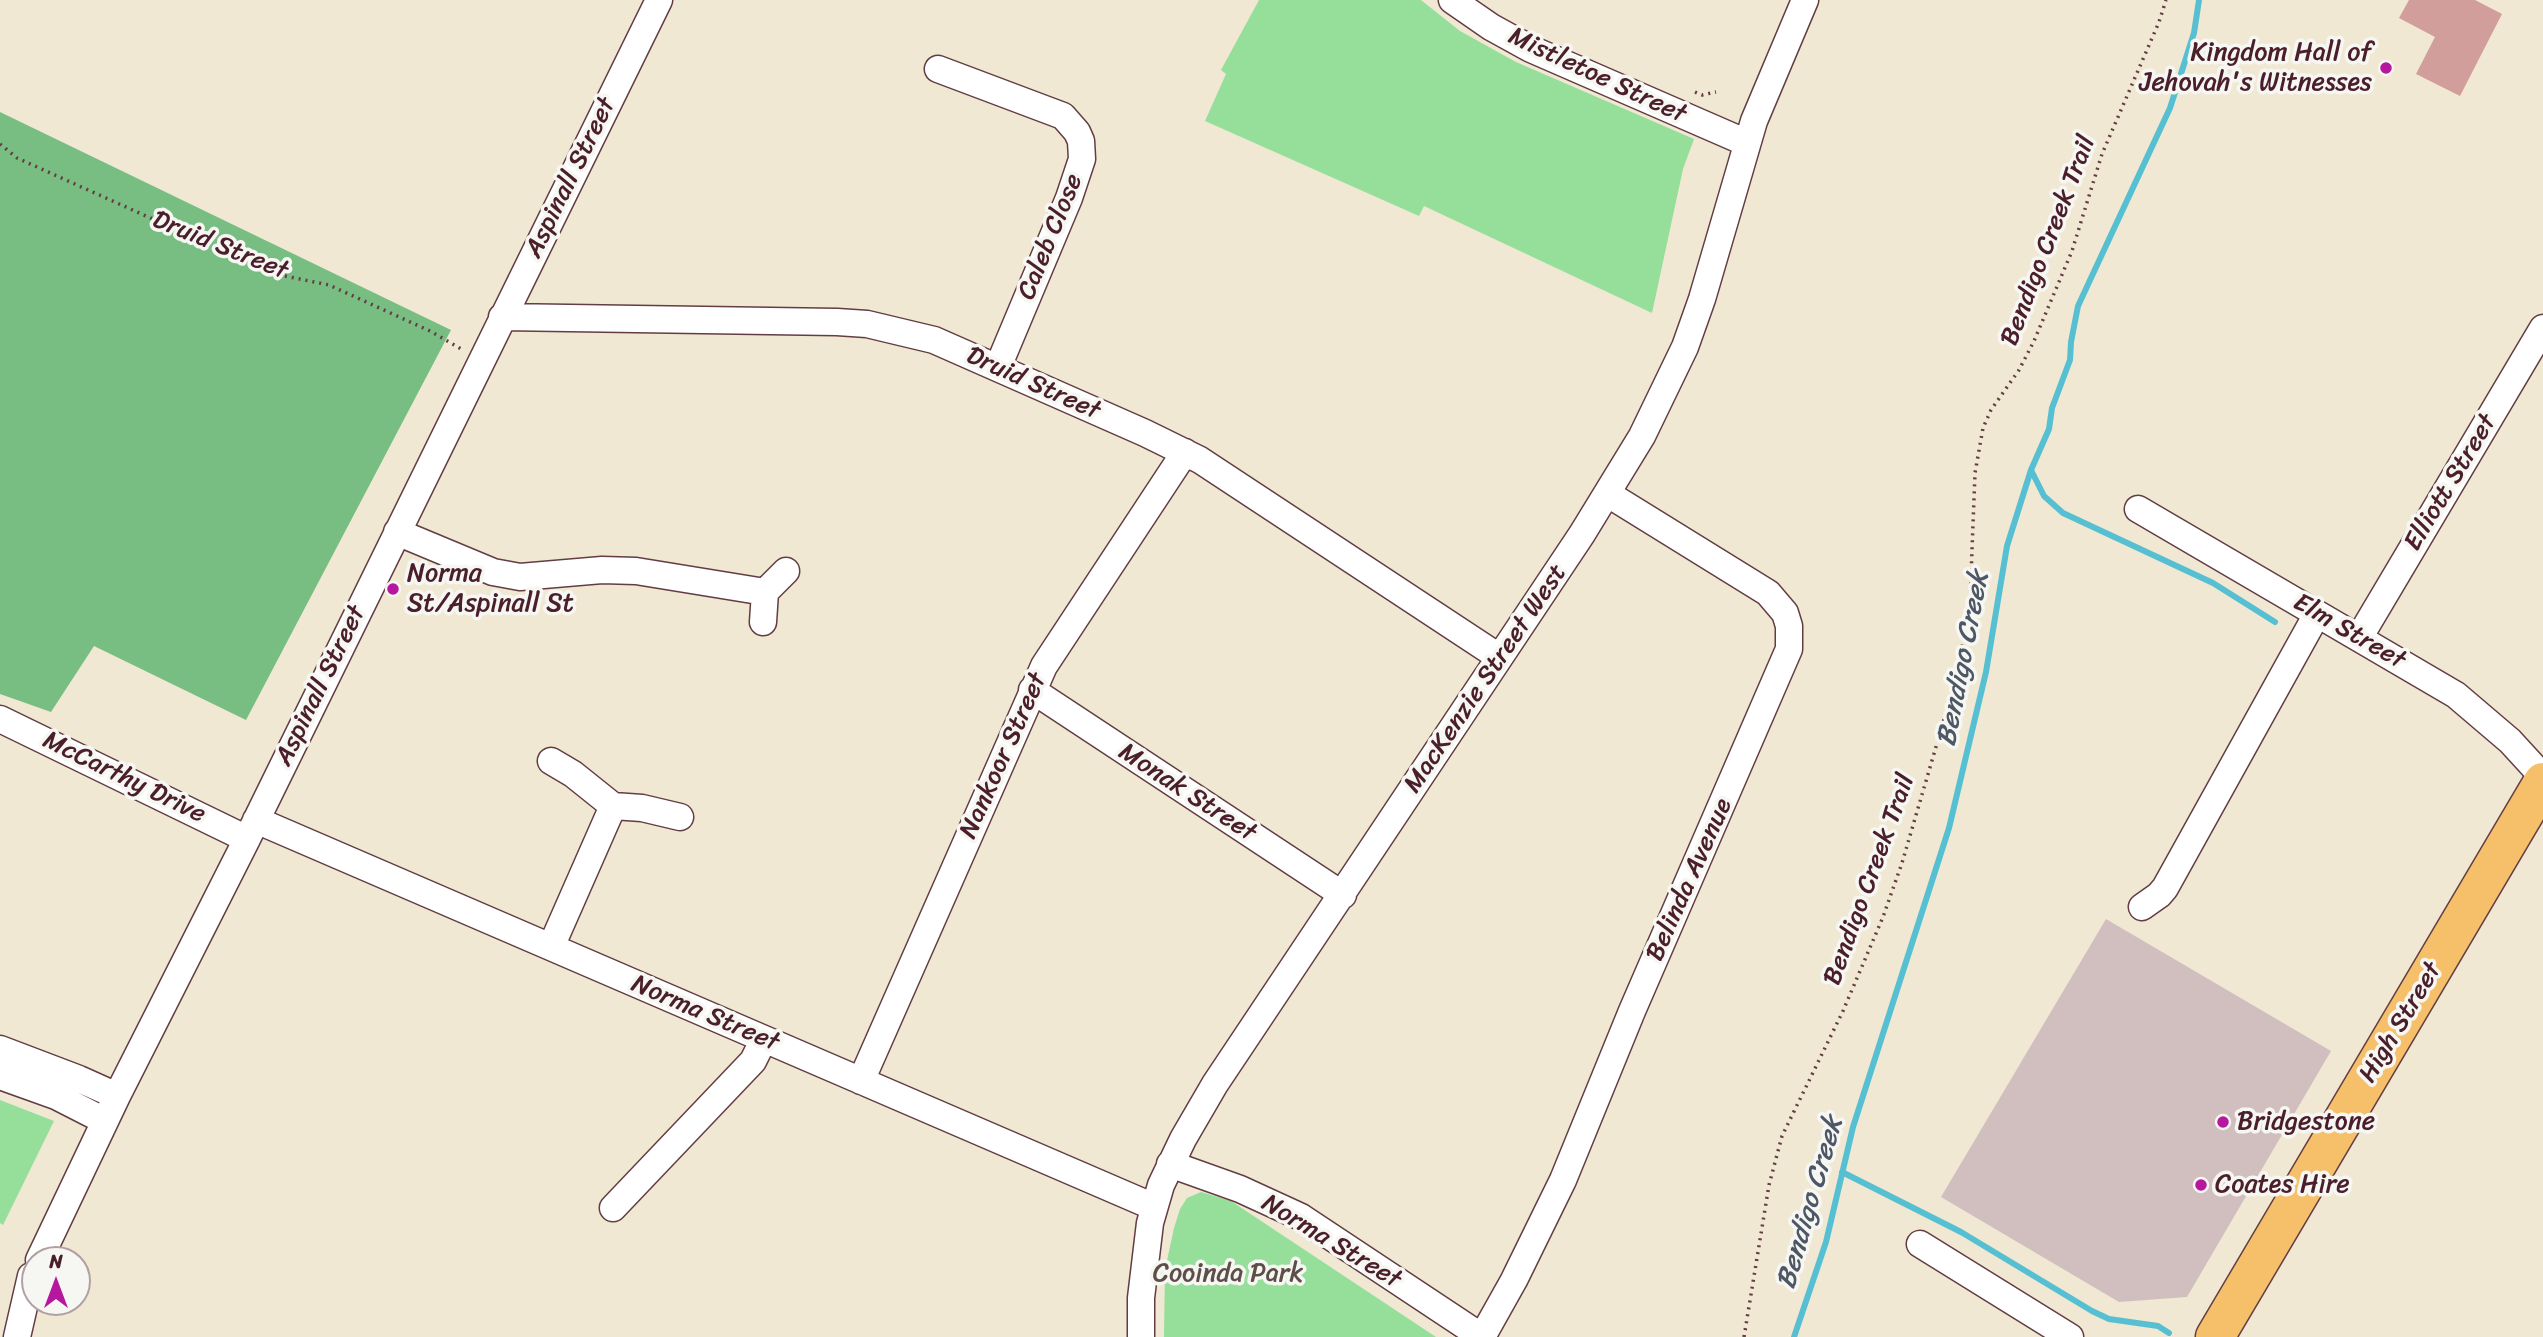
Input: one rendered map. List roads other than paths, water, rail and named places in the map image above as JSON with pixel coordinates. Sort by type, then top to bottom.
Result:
[{"type":"highway","name":"High Street","points":[[2215,1337],[2543,779]]},
{"type":"street","name":"Aspinall Street","points":[[46,1246],[117,1096],[659,0]]},
{"type":"street","name":"Mistletoe Street","points":[[1452,0],[1491,27],[1531,49],[1747,143]]},
{"type":"street","name":"MacKenzie Street West","points":[[1142,1337],[1142,1280],[1147,1240],[1154,1207],[1170,1164],[1215,1084],[1608,494],[1659,405],[1685,347],[1702,299],[1747,143],[1765,92],[1805,0]]},
{"type":"street","name":"Caleb Close","points":[[938,69],[1063,116],[1071,123],[1081,141],[1082,159],[1069,198],[998,367]]},
{"type":"street","name":"Druid Street","points":[[502,317],[837,322],[867,324],[934,340],[1185,452],[1218,471],[1499,657]]},
{"type":"street","name":"Elliott Street","points":[[2359,638],[2543,328]]},
{"type":"street","name":"Nankoor Street","points":[[861,1081],[1032,690],[1056,644],[1185,452]]},
{"type":"street","name":"Belinda Avenue","points":[[1482,1337],[1514,1280],[1563,1180],[1632,1011],[1789,649],[1790,626],[1785,613],[1768,593],[1608,494]]},
{"type":"street","name":"Elm Street","points":[[2138,509],[2456,695],[2510,741],[2543,779]]},
{"type":"street","points":[[397,532],[493,572],[520,577],[602,570],[636,571],[765,592]]},
{"type":"street","points":[[762,622],[765,592],[786,571]]},
{"type":"street","points":[[2142,907],[2160,895],[2165,888],[2317,614]]},
{"type":"street","name":"Monak Street","points":[[1032,690],[1343,895]]},
{"type":"street","name":"McCarthy Drive","points":[[0,719],[251,829]]},
{"type":"street","points":[[551,761],[573,774],[613,806],[642,808],[680,817]]},
{"type":"street","points":[[551,947],[613,806]]},
{"type":"street","name":"Norma Street","points":[[251,829],[551,947],[1154,1207]]},
{"type":"street","points":[[613,1208],[752,1061],[764,1039]]},
{"type":"street","points":[[0,1049],[117,1096]]},
{"type":"street","points":[[0,1076],[55,1096],[105,1121]]},
{"type":"street","name":"Norma Street","points":[[1170,1164],[1240,1189],[1301,1217],[1482,1337]]},
{"type":"street","points":[[1920,1244],[2070,1337]]},
{"type":"street","name":"Aspinall Street","points":[[0,1319],[21,1288]]},
{"type":"street","name":"Aspinall Street","points":[[17,1337],[22,1316]]},
{"type":"waterway","name":"Bendigo Creek","points":[[1794,1337],[1826,1242],[1853,1127],[1949,828],[1986,672],[2007,546],[2031,470],[2049,429],[2052,408],[2070,360],[2078,306],[2170,108],[2194,33],[2199,0]]},
{"type":"waterway","points":[[2031,470],[2044,496],[2063,513],[2213,583],[2275,622]]},
{"type":"waterway","points":[[1842,1172],[1961,1232],[2092,1311],[2109,1319],[2158,1326],[2169,1333]]},
{"type":"place","name":"Kingdom Hall of Jehovah's Witnesses","points":[[2386,68]]},
{"type":"place","name":"Norma St/Aspinall St","points":[[393,589]]},
{"type":"place","name":"Bridgestone","points":[[2223,1122]]},
{"type":"place","name":"Coates Hire","points":[[2201,1185]]},
{"type":"park label","name":"Cooinda Park","points":[[1228,1274]]}]
